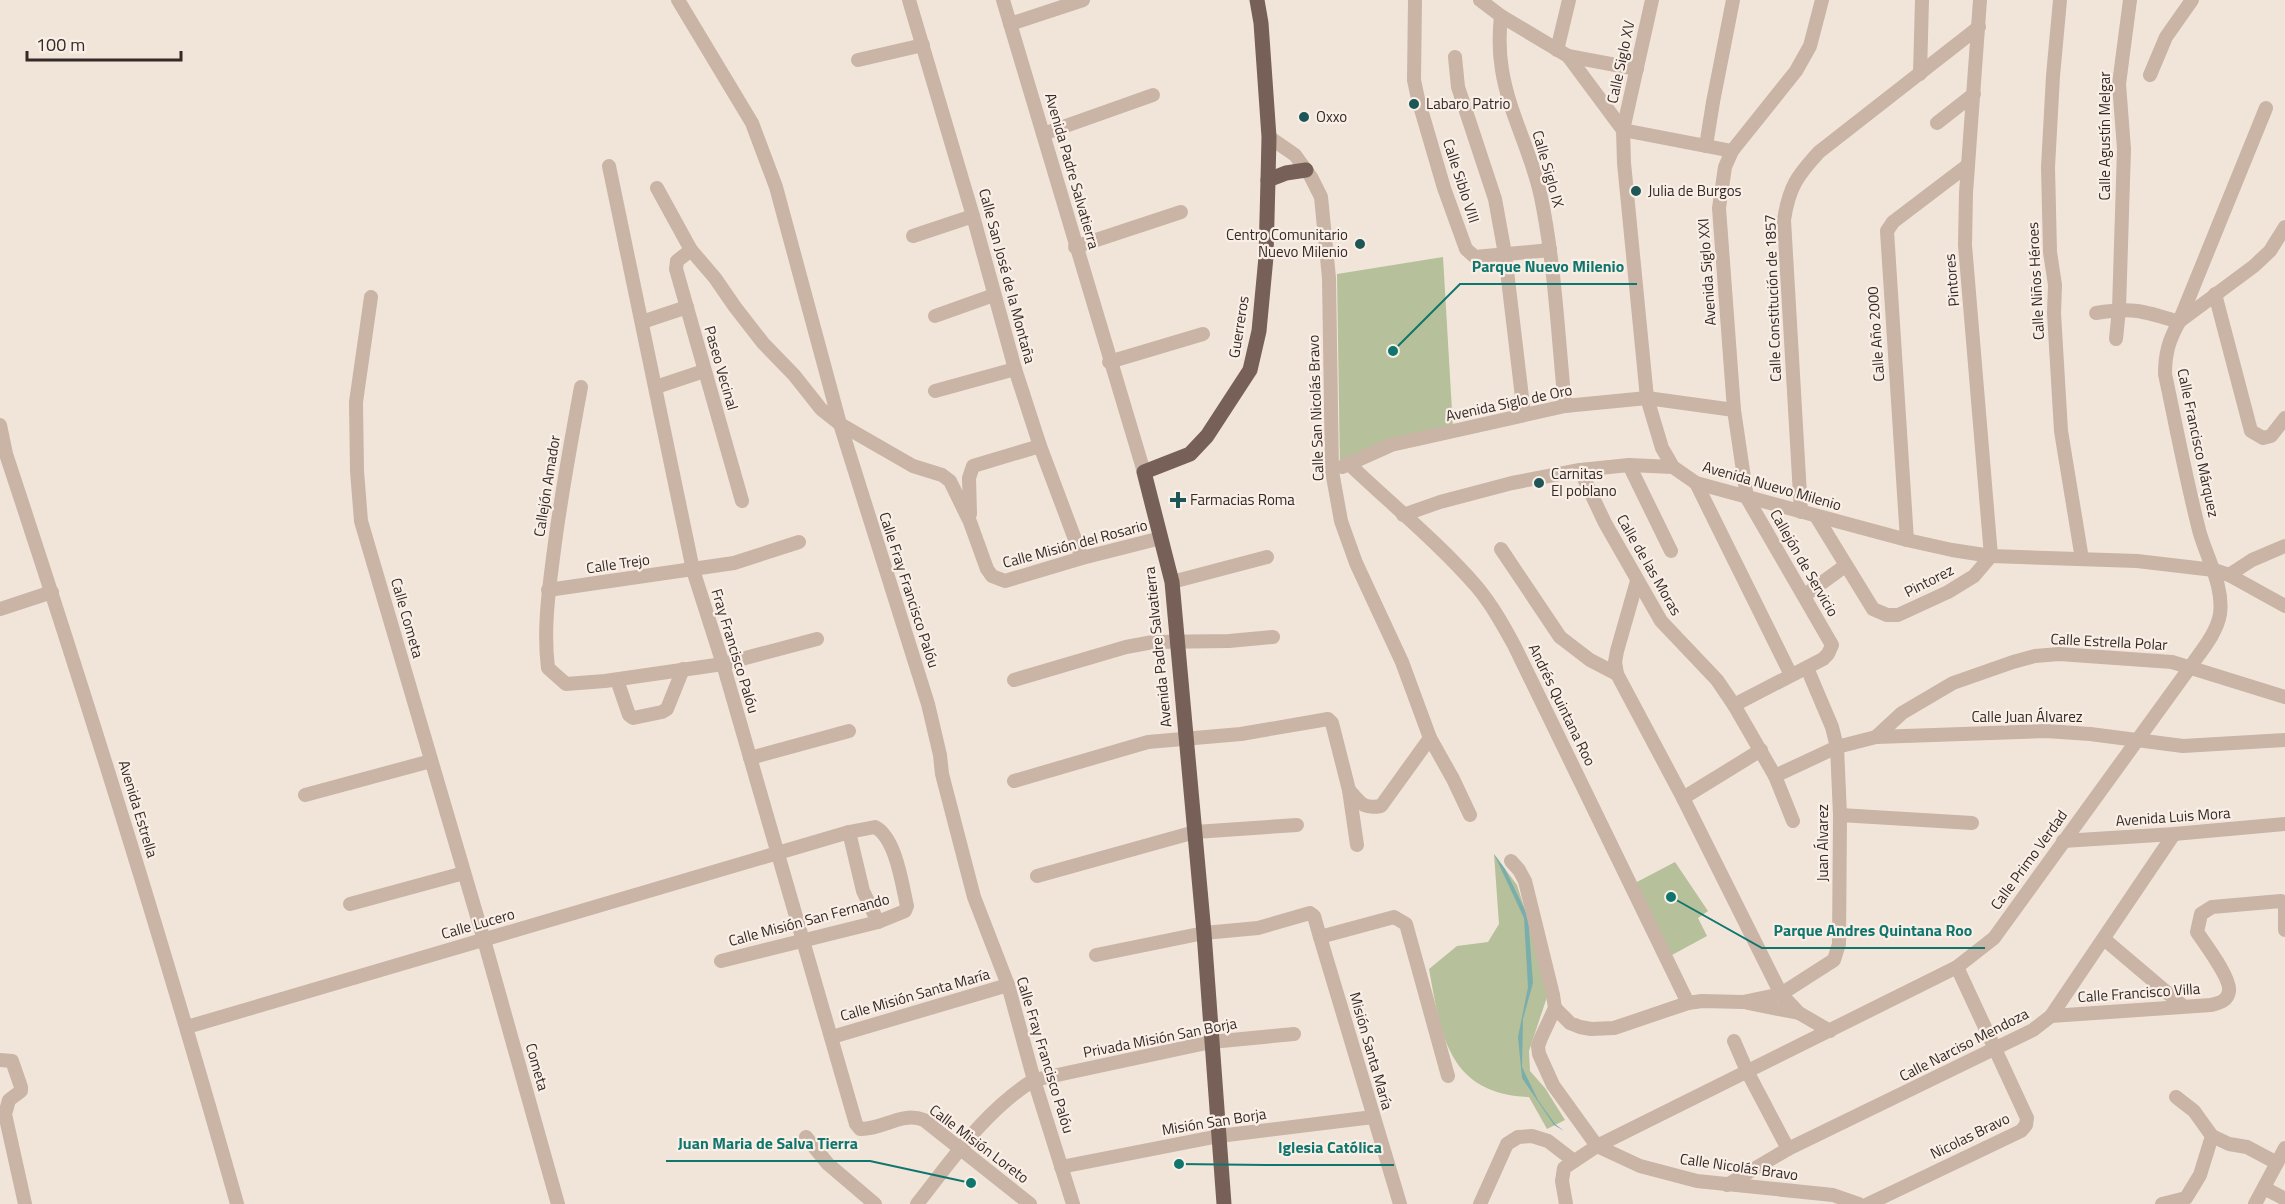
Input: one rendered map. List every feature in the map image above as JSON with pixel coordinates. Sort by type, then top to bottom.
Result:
[{"type":"main road","name":"Guerreros","points":[[1144,472],[1190,454],[1207,436],[1250,370],[1259,331],[1264,278],[1269,137],[1261,23],[1257,0]]},
{"type":"main road","points":[[1268,180],[1286,173],[1306,170]]},
{"type":"main road","name":"Avenida Padre Salvatierra","points":[[1144,472],[1172,582],[1204,933],[1224,1204]]},
{"type":"street","name":"Calle Fray Francisco Palóu","points":[[678,0],[752,123],[776,187],[840,424],[928,704],[942,774],[974,897],[1008,985],[1034,1080],[1073,1204]]},
{"type":"street","name":"Calle San José de la Montaña","points":[[909,0],[973,216],[1015,369],[1040,446],[1082,558]]},
{"type":"street","name":"Avenida Padre Salvatierra","points":[[1003,0],[1109,362],[1144,472]]},
{"type":"street","points":[[1010,24],[1083,0]]},
{"type":"street","name":"Calle Siblo VIII","points":[[1415,0],[1414,80],[1444,188],[1470,255],[1474,257],[1550,249]]},
{"type":"street","points":[[1479,0],[1562,53],[1637,69]]},
{"type":"street","points":[[1569,0],[1562,53],[1623,130],[1732,151]]},
{"type":"street","name":"Calle Siglo XV","points":[[1623,130],[1652,0]]},
{"type":"street","points":[[1706,146],[1733,0]]},
{"type":"street","name":"Avenida Siglo XXI","points":[[1747,498],[1734,410],[1719,208],[1725,167],[1732,151],[1796,71],[1810,46],[1822,0]]},
{"type":"street","points":[[1920,74],[1922,0]]},
{"type":"street","name":"Pintores","points":[[1980,0],[1968,165],[1965,244],[1991,556]]},
{"type":"street","name":"Calle Niños Héroes","points":[[2060,0],[2052,76],[2048,167],[2050,252],[2055,285],[2054,313],[2061,431],[2082,559]]},
{"type":"street","name":"Calle Agustín Melgar","points":[[2116,339],[2124,149],[2119,84],[2130,0]]},
{"type":"street","points":[[2150,75],[2166,37],[2193,0]]},
{"type":"street","name":"Calle Siglo IX","points":[[1501,16],[1499,41],[1502,71],[1510,103],[1541,195],[1550,249],[1565,406]]},
{"type":"street","name":"Calle Constitución de 1857","points":[[1801,512],[1784,220],[1793,183],[1819,152],[1979,27]]},
{"type":"street","points":[[858,60],[922,45]]},
{"type":"street","points":[[1455,57],[1458,87],[1494,200],[1505,254],[1524,414]]},
{"type":"street","points":[[1936,123],[1974,94]]},
{"type":"street","points":[[1043,134],[1152,95]]},
{"type":"street","name":"Calle Francisco Márquez","points":[[2214,570],[2200,532],[2165,374],[2165,354],[2266,108]]},
{"type":"street","name":"Avenida Nuevo Milenio","points":[[1623,130],[1624,162],[1647,398],[1662,448],[1673,467],[1696,483],[1747,498],[1907,540],[1991,556],[2137,561],[2214,570],[2229,575],[2285,606]]},
{"type":"street","name":"Calle San Nicolás Bravo","points":[[1269,137],[1295,155],[1321,197],[1329,278],[1332,471],[1341,520],[1356,563],[1402,662],[1430,738],[1470,815]]},
{"type":"street","name":"Calle Año 2000","points":[[1907,540],[1887,231],[1893,222],[1968,165]]},
{"type":"street","name":"Fray Francisco Palóu","points":[[609,166],[693,570],[723,664],[856,1124],[860,1129],[868,1129],[906,1117]]},
{"type":"street","points":[[657,188],[691,250],[715,278],[763,343],[794,375],[821,409],[840,424],[913,466],[942,475],[950,481],[970,522]]},
{"type":"street","points":[[1075,247],[1181,212]]},
{"type":"street","points":[[913,236],[973,216]]},
{"type":"street","points":[[2096,313],[2119,309],[2138,310],[2179,322],[2254,266],[2270,251],[2285,226]]},
{"type":"street","name":"Paseo Vecinal","points":[[691,250],[677,261],[676,269],[742,501]]},
{"type":"street","points":[[2215,294],[2250,431],[2263,438],[2271,436],[2285,418]]},
{"type":"street","points":[[935,316],[994,295]]},
{"type":"street","name":"Calle Cometa","points":[[372,297],[356,402],[357,471],[361,520],[484,940]]},
{"type":"street","points":[[642,322],[687,307]]},
{"type":"street","points":[[1109,362],[1203,334]]},
{"type":"street","points":[[935,391],[1015,369]]},
{"type":"street","points":[[656,387],[704,371]]},
{"type":"street","name":"Callejón Amador","points":[[581,387],[564,471],[548,590],[545,648],[548,668],[566,684],[617,680],[723,664],[817,639]]},
{"type":"street","name":"Avenida Siglo de Oro","points":[[1332,471],[1391,445],[1565,406],[1647,398],[1734,410]]},
{"type":"street","name":"Avenida Estrella","points":[[0,425],[6,454],[109,769],[187,1027],[237,1204]]},
{"type":"street","points":[[970,522],[969,478],[973,466],[1040,446]]},
{"type":"street","name":"Andrés Quintana Roo","points":[[1348,463],[1463,573],[1495,611],[1514,645],[1688,1003]]},
{"type":"street","points":[[1629,465],[1671,551]]},
{"type":"street","points":[[1403,515],[1440,502],[1512,483],[1580,470],[1629,465],[1673,467]]},
{"type":"street","name":"Calle de las Moras","points":[[1580,470],[1605,523],[1661,621],[1717,680],[1734,705],[1775,776],[1793,821]]},
{"type":"street","points":[[1696,483],[1791,675]]},
{"type":"street","name":"Callejón de Servicio","points":[[1747,498],[1832,645],[1823,659],[1806,668]]},
{"type":"street","points":[[1805,595],[1845,566],[1816,516]]},
{"type":"street","name":"Calle Misión del Rosario","points":[[970,522],[987,569],[992,576],[1005,581],[1161,538]]},
{"type":"street","name":"Calle Trejo","points":[[548,590],[734,563],[799,542]]},
{"type":"street","points":[[2229,575],[2252,560],[2285,546]]},
{"type":"street","points":[[1501,549],[1560,637],[1590,660],[1617,674]]},
{"type":"street","name":"Pintorez","points":[[1845,566],[1873,609],[1887,615],[1898,615],[1948,592],[1974,576],[1991,556]]},
{"type":"street","points":[[1172,582],[1267,557]]},
{"type":"street","name":"Calle Primo Verdad","points":[[1569,1165],[1597,1146],[1957,967],[1994,938],[2062,841],[2191,666],[2217,625],[2220,605],[2214,570]]},
{"type":"street","points":[[1637,580],[1617,651],[1615,662],[1617,674],[1683,798],[1781,994],[1799,1013],[1830,1031]]},
{"type":"street","points":[[0,609],[52,592]]},
{"type":"street","points":[[1014,680],[1126,647],[1153,642],[1273,637]]},
{"type":"street","name":"Calle Estrella Polar","points":[[1876,737],[1902,713],[1953,683],[2036,656],[2059,654],[2157,660],[2191,666],[2285,697]]},
{"type":"street","points":[[1734,705],[1806,668]]},
{"type":"street","name":"Juan Álvarez","points":[[1781,994],[1834,960],[1838,952],[1840,814],[1837,747],[1832,727],[1806,668]]},
{"type":"street","points":[[617,680],[629,715],[633,718],[667,709],[683,669]]},
{"type":"street","points":[[1014,780],[1148,742],[1241,734],[1328,719],[1332,723],[1348,790],[1357,845]]},
{"type":"street","points":[[750,758],[849,731]]},
{"type":"street","name":"Calle Juan Álvarez","points":[[1775,776],[1837,747],[1876,737],[2046,731],[2091,734],[2183,746],[2285,740]]},
{"type":"street","points":[[1348,790],[1362,805],[1370,808],[1382,806],[1430,738]]},
{"type":"street","points":[[1683,798],[1761,750]]},
{"type":"street","points":[[305,795],[431,761]]},
{"type":"street","points":[[1840,814],[1972,823]]},
{"type":"street","name":"Avenida Luis Mora","points":[[2062,841],[2285,824]]},
{"type":"street","points":[[1037,876],[1170,837],[1195,832],[1297,825]]},
{"type":"street","name":"Calle Lucero","points":[[187,1027],[875,826],[881,830],[894,852],[907,906],[905,911]]},
{"type":"street","points":[[849,832],[863,891],[878,922]]},
{"type":"street","name":"Calle Narciso Mendoza","points":[[1727,1185],[1788,1149],[2033,1030],[2051,1016],[2174,834]]},
{"type":"street","points":[[1511,861],[1525,881],[1555,1008],[1570,1023],[1591,1029],[1614,1028],[1688,1003],[1702,1001],[1743,1002],[1799,1013]]},
{"type":"street","points":[[350,904],[464,873]]},
{"type":"street","name":"Calle Francisco Villa","points":[[2051,1016],[2221,1003],[2227,998],[2230,990],[2226,979],[2197,932],[2200,914],[2212,908],[2281,901],[2285,904],[2285,930]]},
{"type":"street","name":"Calle Misión San Fernando","points":[[721,961],[878,922],[905,911]]},
{"type":"street","name":"Misión Santa María","points":[[1204,933],[1258,928],[1306,913],[1314,916],[1400,1204]]},
{"type":"street","points":[[1320,936],[1394,917],[1406,924],[1448,1076]]},
{"type":"street","points":[[1096,956],[1204,933]]},
{"type":"street","points":[[2104,939],[2183,1006]]},
{"type":"street","name":"Cometa","points":[[484,940],[558,1204]]},
{"type":"street","name":"Nicolas Bravo","points":[[1868,1204],[2021,1131],[2026,1125],[2027,1118],[1957,967]]},
{"type":"street","name":"Calle Misión Santa María","points":[[832,1037],[1008,985]]},
{"type":"street","points":[[1743,1002],[1781,994]]},
{"type":"street","name":"Calle Nicolás Bravo","points":[[1555,1008],[1538,1046],[1539,1054],[1553,1085],[1597,1146],[1640,1166],[1697,1181],[1833,1195],[1859,1204]]},
{"type":"street","name":"Privada Misión San Borja","points":[[1034,1080],[1211,1042],[1294,1034]]},
{"type":"street","points":[[1734,1041],[1788,1149]]},
{"type":"street","points":[[0,1060],[12,1061],[21,1088],[21,1091],[9,1100],[5,1114],[25,1204]]},
{"type":"street","points":[[917,1204],[959,1150],[1003,1102],[1016,1090],[1034,1080]]},
{"type":"street","points":[[2176,1097],[2194,1111],[2212,1136],[2229,1144],[2247,1147],[2277,1163]]},
{"type":"street","name":"Calle Misión Loreto","points":[[906,1117],[924,1120],[1030,1204]]},
{"type":"street","name":"Misión San Borja","points":[[1061,1167],[1219,1136],[1373,1117]]},
{"type":"street","points":[[1480,1204],[1507,1144],[1518,1137],[1532,1136],[1548,1141],[1569,1165],[1562,1181],[1566,1204]]},
{"type":"street","points":[[2162,1204],[2186,1198],[2200,1175],[2212,1136]]},
{"type":"street","points":[[806,1137],[828,1164],[875,1204]]},
{"type":"street","points":[[2256,1204],[2285,1148]]},
{"type":"street","points":[[2264,1188],[2285,1199]]},
{"type":"green space","points":[[1443,257],[1453,428],[1340,470],[1337,274]]},
{"type":"green space","points":[[1494,854],[1517,885],[1550,988],[1529,1051],[1530,1071],[1545,1088],[1565,1120],[1547,1129],[1529,1097],[1502,1093],[1481,1085],[1465,1073],[1453,1057],[1445,1038],[1433,993],[1429,969],[1457,946],[1488,942],[1499,924]]},
{"type":"green space","points":[[1675,862],[1708,911],[1698,918],[1707,936],[1672,955],[1635,883]]},
{"type":"water","points":[[1494,854],[1505,869],[1528,916],[1533,983],[1523,1019],[1522,1067],[1538,1100],[1555,1124],[1564,1131],[1554,1125],[1522,1078],[1518,1037],[1528,987],[1524,918]]},
{"type":"place","name":"Labaro Patrio","points":[[1414,104]]},
{"type":"place","name":"Oxxo","points":[[1304,117]]},
{"type":"place","name":"Julia de Burgos","points":[[1636,191]]},
{"type":"place","name":"Centro Comunitario Nuevo Milenio","points":[[1360,244]]},
{"type":"place","name":"Parque Nuevo Milenio","points":[[1393,351]]},
{"type":"place","name":"Carnitas El poblano","points":[[1539,483]]},
{"type":"place","name":"Farmacias Roma","points":[[1178,500]]},
{"type":"place","name":"Parque Andres Quintana Roo","points":[[1671,897]]},
{"type":"place","name":"Iglesia Católica","points":[[1179,1164]]},
{"type":"place","name":"Juan Maria de Salva Tierra","points":[[971,1183]]}]
